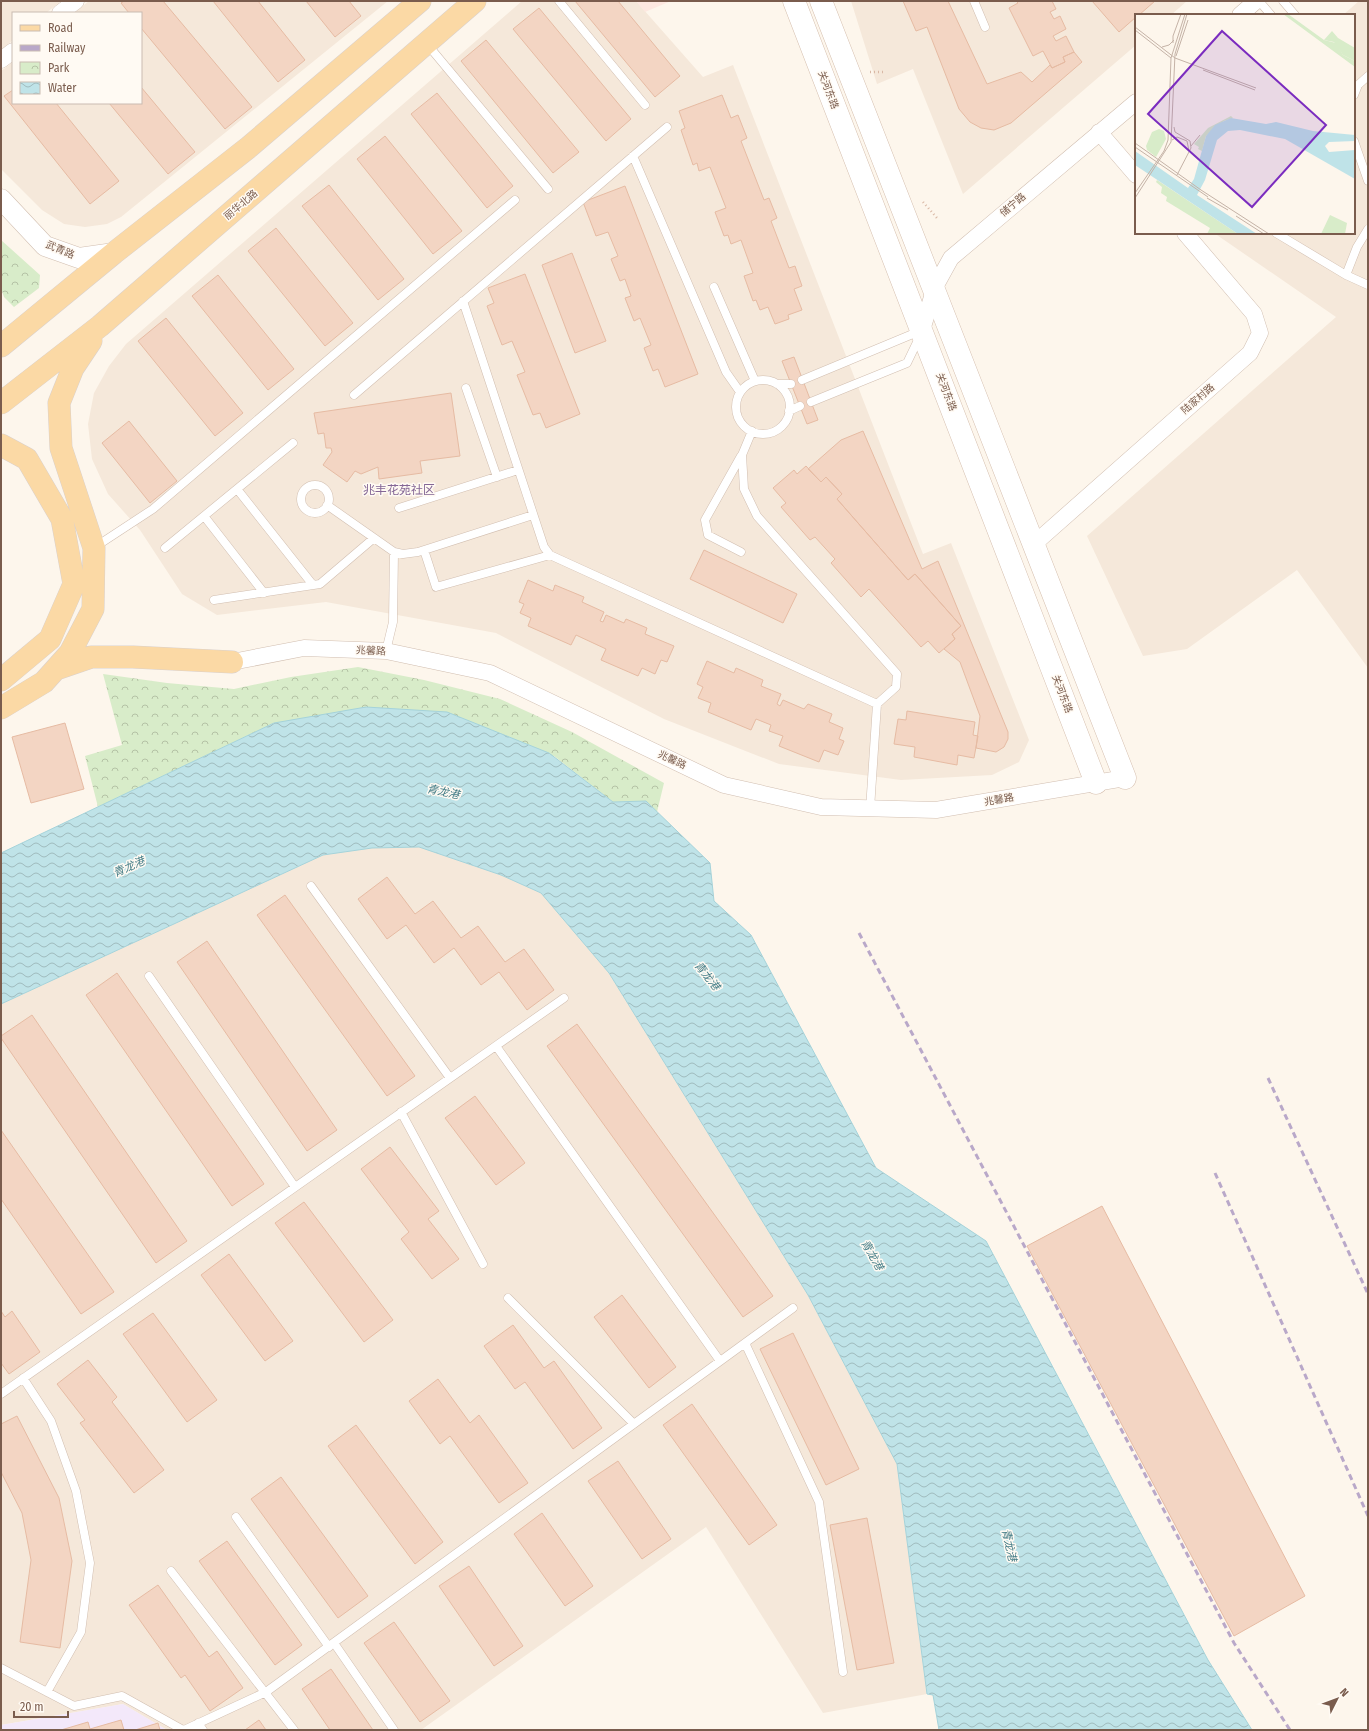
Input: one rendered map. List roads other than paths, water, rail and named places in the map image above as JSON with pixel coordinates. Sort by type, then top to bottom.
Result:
[{"type":"main road","points":[[1,346],[114,253],[249,147],[420,1]]},
{"type":"main road","name":"丽华北路","points":[[1,403],[100,326],[475,1]]},
{"type":"main road","name":"关河东路","points":[[794,1],[1096,783]]},
{"type":"main road","points":[[821,1],[935,287],[963,365],[1125,778]]},
{"type":"main road","points":[[1,708],[44,682],[70,653],[93,609],[94,548],[61,448],[59,403],[73,368],[100,326]]},
{"type":"main road","points":[[1,445],[27,459],[62,520],[74,584],[50,639],[1,680]]},
{"type":"main road","points":[[56,668],[91,658],[133,657],[232,662]]},
{"type":"street","points":[[61,12],[76,1]]},
{"type":"street","points":[[1241,14],[1258,1]]},
{"type":"street","points":[[1,60],[12,52]]},
{"type":"street","name":"储宁路","points":[[922,330],[935,287],[951,258],[1135,103]]},
{"type":"street","points":[[1099,132],[1135,174]]},
{"type":"street","name":"武青路","points":[[1,199],[45,246],[79,258],[114,253]]},
{"type":"street","name":"陆家村路","points":[[1034,544],[1250,353],[1260,332],[1254,314],[1186,234]]},
{"type":"street","name":"兆馨路","points":[[232,662],[304,648],[386,650],[490,673],[724,785],[821,808],[936,810],[1125,778]]},
{"type":"lane","points":[[559,1],[646,105]]},
{"type":"lane","points":[[974,1],[985,27]]},
{"type":"lane","points":[[1258,1],[1270,14]]},
{"type":"lane","points":[[1283,1],[1294,14]]},
{"type":"lane","points":[[426,44],[548,189]]},
{"type":"lane","points":[[1355,90],[1358,85],[1368,76]]},
{"type":"lane","points":[[354,395],[667,127]]},
{"type":"lane","points":[[1355,144],[1368,181]]},
{"type":"lane","points":[[633,156],[726,372],[740,392]]},
{"type":"lane","points":[[94,548],[153,509],[515,200]]},
{"type":"lane","points":[[1346,275],[1357,247],[1368,229]]},
{"type":"lane","points":[[1278,234],[1346,275],[1368,285]]},
{"type":"lane","points":[[714,287],[755,381]]},
{"type":"lane","points":[[463,301],[533,515],[544,547],[550,556],[877,704]]},
{"type":"lane","points":[[802,380],[922,330]]},
{"type":"lane","points":[[811,402],[907,363],[922,330]]},
{"type":"lane","points":[[777,384],[787,395],[790,411],[785,422],[776,430],[760,434],[752,432],[744,426],[739,419],[736,410],[740,392],[746,385],[755,381],[764,380],[777,384],[791,384]]},
{"type":"lane","points":[[466,388],[497,477]]},
{"type":"lane","points":[[790,411],[800,406]]},
{"type":"lane","points":[[741,552],[708,535],[705,520],[742,455],[752,432]]},
{"type":"lane","points":[[165,548],[293,443]]},
{"type":"lane","points":[[742,455],[744,489],[757,516],[897,674],[896,687],[877,704],[870,809]]},
{"type":"lane","points":[[399,508],[518,470]]},
{"type":"lane","points":[[237,489],[313,585]]},
{"type":"lane","points":[[327,505],[394,552],[403,554],[424,550],[533,515]]},
{"type":"lane","points":[[204,516],[264,593]]},
{"type":"lane","points":[[214,600],[320,584],[374,538]]},
{"type":"lane","points":[[424,550],[436,587],[550,556]]},
{"type":"lane","points":[[386,650],[393,622],[394,552]]},
{"type":"lane","points":[[311,886],[450,1078]]},
{"type":"lane","points":[[149,976],[295,1187]]},
{"type":"lane","points":[[1,1394],[564,998]]},
{"type":"lane","points":[[496,1046],[720,1361]]},
{"type":"lane","points":[[402,1112],[483,1264]]},
{"type":"lane","points":[[508,1298],[634,1424]]},
{"type":"lane","points":[[1,1668],[74,1706],[122,1696],[183,1730],[201,1727],[266,1692],[793,1308]]},
{"type":"lane","points":[[745,1343],[819,1502],[843,1672]]},
{"type":"lane","points":[[23,1378],[51,1421],[76,1491],[90,1563],[81,1632],[47,1692]]},
{"type":"lane","points":[[236,1517],[394,1730]]},
{"type":"lane","points":[[171,1571],[294,1730]]},
{"type":"water","name":"青龙港","points":[[366,707],[447,712],[549,753],[613,802],[646,801],[710,863],[714,901],[751,935],[876,1168],[986,1241],[1208,1660],[1252,1730],[939,1730],[933,1695],[927,1694],[897,1464],[808,1295],[609,973],[541,893],[501,875],[419,847],[372,848],[323,855],[1,1004],[1,853],[274,723]]},
{"type":"railway","points":[[859,933],[1234,1643],[1290,1730]]},
{"type":"railway","points":[[1268,1078],[1368,1294]]},
{"type":"railway","points":[[1215,1173],[1368,1516]]},
{"type":"district","name":"兆丰花苑社区","points":[[399,490]]}]
